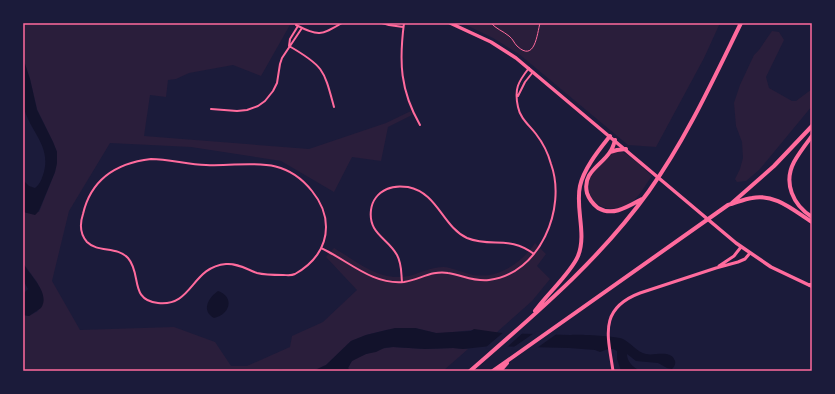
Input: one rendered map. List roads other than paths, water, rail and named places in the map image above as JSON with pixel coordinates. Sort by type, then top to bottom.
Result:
[{"type":"highway","points":[[470,371],[565,287],[597,256],[622,227],[654,184],[692,121],[741,23]]},
{"type":"highway","points":[[493,371],[715,215],[770,171],[812,126]]},
{"type":"highway","points":[[530,318],[543,300],[572,267],[578,256],[581,242],[580,186],[586,170],[610,136]]},
{"type":"highway","points":[[812,136],[794,162],[790,172],[789,181],[794,200],[803,211],[812,217]]},
{"type":"highway","points":[[615,140],[610,152],[588,176],[586,183],[587,191],[592,202],[600,209],[611,212],[624,208],[644,198]]},
{"type":"highway","points":[[610,152],[626,150]]},
{"type":"highway","points":[[728,205],[753,198],[768,198],[777,200],[812,222]]},
{"type":"highway","points":[[500,371],[512,357]]},
{"type":"main road","points":[[450,23],[502,48],[534,72],[741,247],[776,269],[811,286]]},
{"type":"main road","points":[[716,268],[732,258],[741,247]]},
{"type":"main road","points":[[613,371],[608,334],[609,323],[620,304],[628,298],[645,291],[741,261],[750,253]]},
{"type":"street","points":[[211,109],[244,110],[255,108],[263,103],[269,97],[276,85],[280,62],[289,46],[290,39],[297,25],[312,33],[320,34],[342,23]]},
{"type":"street","points":[[382,23],[403,27]]},
{"type":"street","points":[[404,23],[400,54],[402,74],[409,102],[420,125]]},
{"type":"street","points":[[289,46],[294,42],[302,28]]},
{"type":"street","points":[[289,46],[308,58],[321,69],[327,81],[334,107]]},
{"type":"street","points":[[321,248],[370,276],[384,281],[402,282],[414,280],[433,273],[442,272],[451,273],[474,280],[492,280],[515,270],[525,263],[534,254],[545,236],[556,199],[556,182],[547,152],[539,138],[521,116],[518,108],[517,85],[529,68]]},
{"type":"street","points":[[517,97],[525,82],[534,72]]},
{"type":"street","points":[[155,159],[206,166],[264,164],[278,167],[296,176],[308,186],[318,199],[324,210],[326,223],[325,236],[321,248],[311,262],[296,274],[291,275],[262,274],[233,264],[215,266],[200,276],[188,293],[181,298],[172,302],[159,303],[150,301],[142,296],[138,288],[133,267],[125,255],[117,251],[96,247],[87,242],[82,232],[81,220],[86,203],[97,184],[112,171],[129,164],[155,159]]},
{"type":"street","points":[[402,282],[402,268],[398,257],[392,247],[376,232],[371,220],[371,210],[374,200],[382,191],[392,187],[408,188],[424,194],[435,204],[454,228],[464,236],[480,241],[513,243],[522,246],[534,254]]}]
